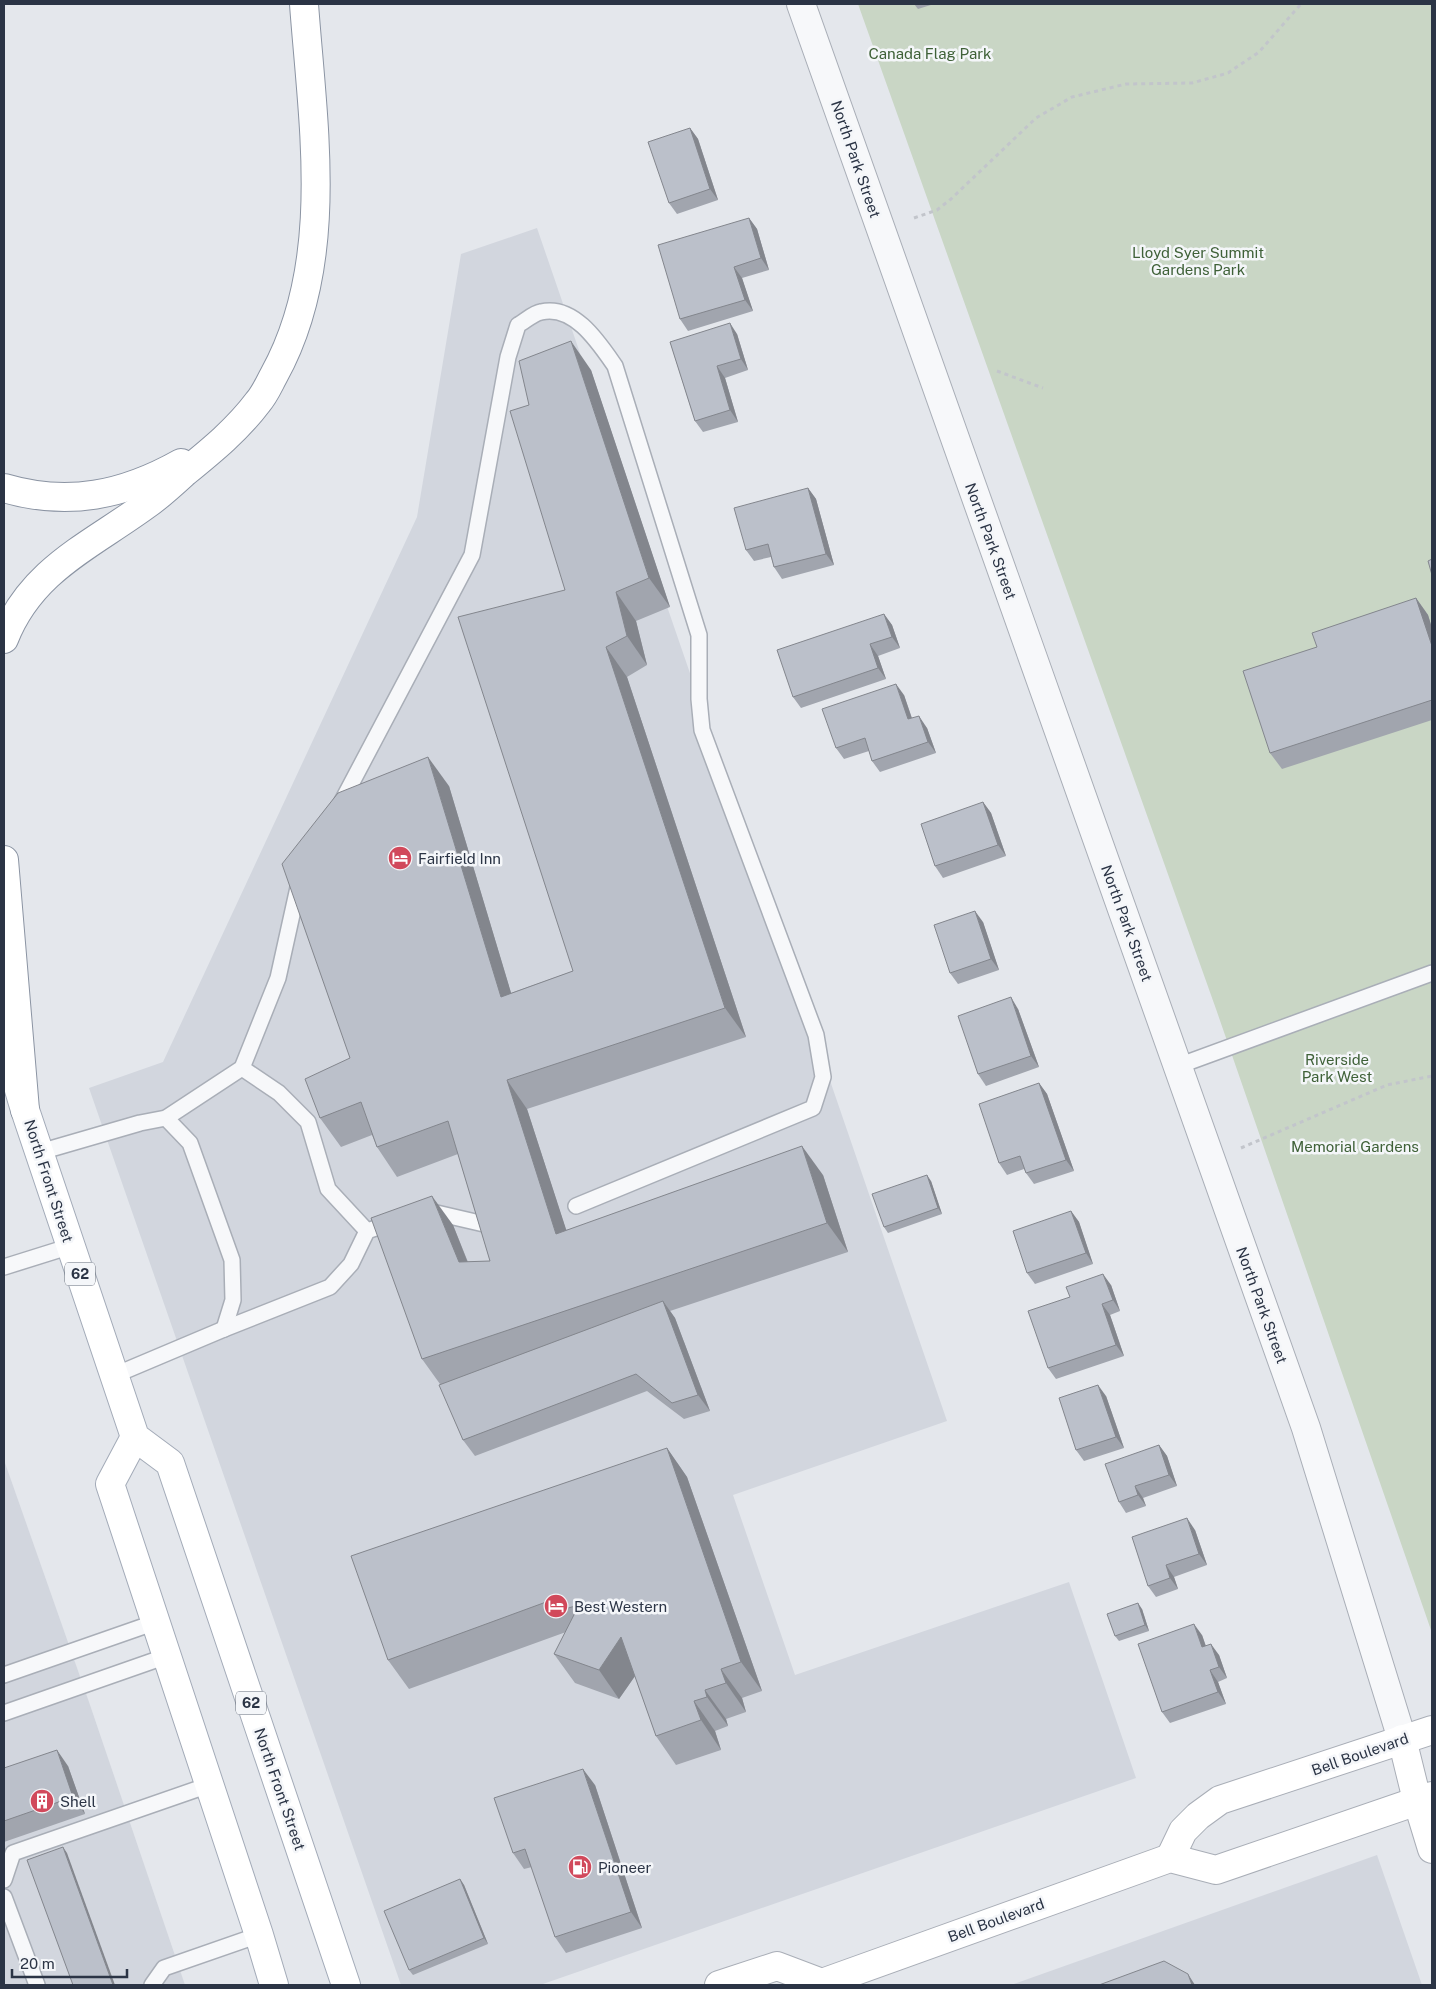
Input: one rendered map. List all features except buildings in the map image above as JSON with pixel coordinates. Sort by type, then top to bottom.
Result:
[{"type":"main road","points":[[4,639],[8,627],[30,592],[57,566],[147,505],[230,435],[260,401],[282,361],[297,325],[309,275],[315,217],[315,151],[304,4]]},
{"type":"main road","points":[[4,488],[17,492],[58,498],[97,495],[131,487],[168,470],[230,435]]},
{"type":"main road","points":[[4,860],[25,1110]]},
{"type":"main road","name":"North Front Street","points":[[4,1039],[25,1110],[135,1437],[170,1463],[346,1985]]},
{"type":"main road","points":[[4,1072],[25,1110]]},
{"type":"main road","points":[[135,1437],[110,1484],[274,1985]]},
{"type":"main road","name":"Bell Boulevard","points":[[719,1985],[777,1966],[821,1985],[1170,1858],[1183,1831],[1198,1816],[1220,1800],[1432,1730]]},
{"type":"main road","name":"North Park Street","points":[[1402,1739],[1425,1798],[1432,1848]]},
{"type":"main road","points":[[1170,1858],[1216,1870],[1425,1798]]},
{"type":"street","name":"North Park Street","points":[[801,4],[1306,1428],[1402,1739]]},
{"type":"lane","points":[[332,822],[472,555],[508,357],[518,325],[541,312],[563,313],[592,332],[615,366],[700,635],[698,700],[702,730],[816,1035],[823,1077],[812,1108],[576,1206]]},
{"type":"lane","points":[[40,1152],[140,1123],[166,1118],[242,1068],[278,978],[300,883],[304,874]]},
{"type":"lane","points":[[1178,1066],[1432,973]]},
{"type":"lane","points":[[242,1068],[279,1093],[308,1122],[328,1189],[367,1231]]},
{"type":"lane","points":[[166,1118],[190,1144],[232,1260],[233,1300],[224,1328]]},
{"type":"lane","points":[[115,1375],[224,1328],[330,1286],[351,1264],[367,1231],[429,1211],[484,1224]]},
{"type":"lane","points":[[4,1267],[71,1246]]},
{"type":"lane","points":[[4,1675],[156,1622]]},
{"type":"lane","points":[[4,1713],[167,1656]]},
{"type":"lane","points":[[4,1880],[14,1853],[209,1785]]},
{"type":"lane","points":[[4,1897],[37,1985]]},
{"type":"lane","points":[[152,1985],[164,1968],[259,1935]]},
{"type":"lane","points":[[164,1968],[164,1985]]},
{"type":"path","points":[[936,210],[965,186],[1036,118],[1072,97],[1126,84],[1154,82],[1192,83],[1228,73],[1259,52],[1301,4]]},
{"type":"path","points":[[997,371],[1043,388]]},
{"type":"path","points":[[1211,1161],[1387,1085],[1432,1076]]},
{"type":"shaded area","points":[[537,228],[947,1421],[733,1495],[795,1675],[1069,1582],[1136,1778],[540,1985],[401,1985],[89,1088],[163,1062],[417,517],[461,254]]},
{"type":"shaded area","points":[[4,1460],[89,1702],[185,1985],[4,1985]]},
{"type":"shaded area","points":[[1377,1855],[1422,1985],[1011,1985]]},
{"type":"green space","name":"Lloyd Syer Summit Gardens Park","points":[[858,4],[1432,4],[1432,1633],[1216,1009]]},
{"type":"place","name":"Fairfield Inn","points":[[400,858]]},
{"type":"place","name":"Best Western","points":[[556,1606]]},
{"type":"place","name":"Shell","points":[[42,1801]]},
{"type":"place","name":"Pioneer","points":[[580,1867]]},
{"type":"park label","name":"Canada Flag Park","points":[[930,53]]},
{"type":"park label","name":"Riverside Park West","points":[[1337,1068]]},
{"type":"park label","name":"Memorial Gardens","points":[[1355,1146]]}]
